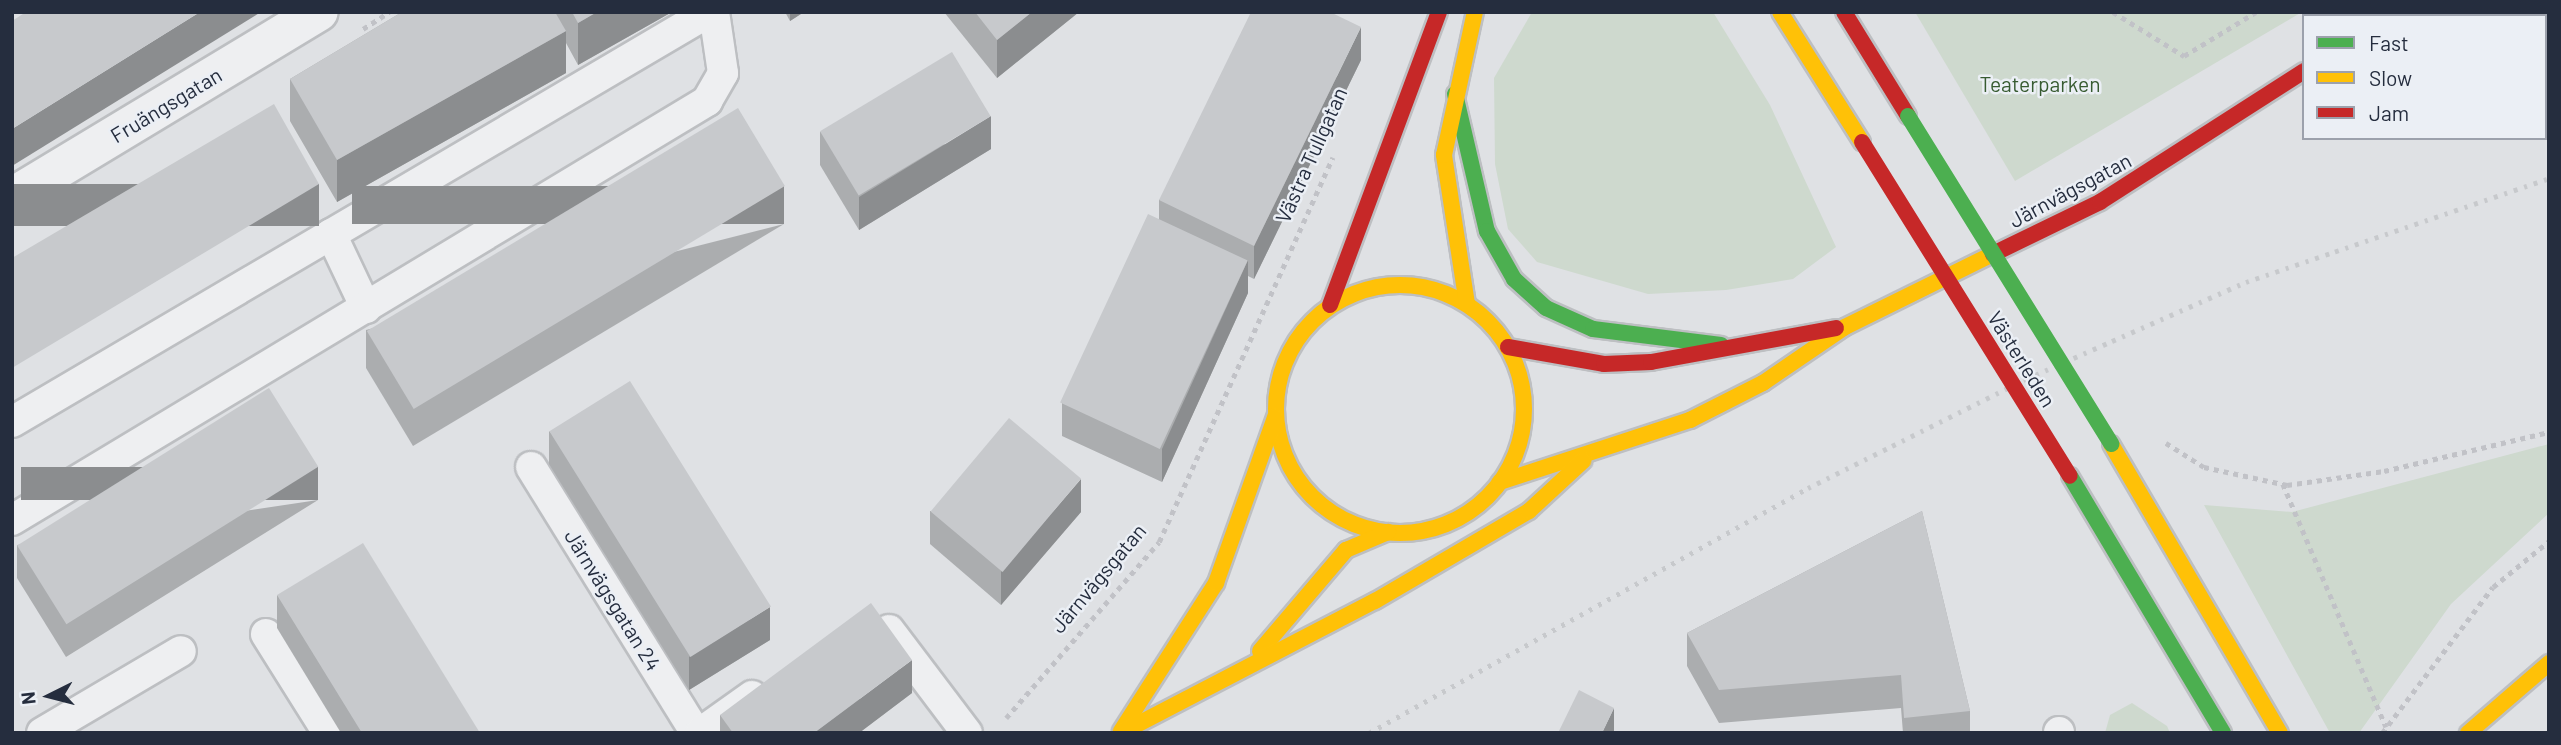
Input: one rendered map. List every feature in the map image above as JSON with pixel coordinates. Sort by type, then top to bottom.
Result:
[{"type":"main road","points":[[1330,305],[1439,12]]},
{"type":"main road","points":[[1467,304],[1444,155],[1455,94],[1475,12]]},
{"type":"main road","name":"Västerleden","points":[[1780,12],[2070,476],[2223,733]]},
{"type":"main road","name":"Västerleden","points":[[1844,12],[2111,444],[2280,733]]},
{"type":"main road","name":"Järnvägsgatan","points":[[1500,482],[1690,420],[1763,383],[1845,327],[2101,202],[2302,72]]},
{"type":"main road","points":[[1455,94],[1483,220],[1514,279],[1546,308],[1593,329],[1721,345]]},
{"type":"main road","points":[[1120,733],[1216,583],[1276,415],[1280,372],[1294,344],[1330,305],[1362,290],[1398,284],[1434,289],[1467,304],[1508,347],[1521,380],[1523,415],[1517,450],[1500,482],[1451,522],[1388,532],[1346,550],[1250,663]]},
{"type":"main road","name":"Järnvägsgatan","points":[[1508,347],[1604,364],[1651,362],[1721,345],[1845,327]]},
{"type":"main road","points":[[1276,415],[1282,449],[1322,506],[1353,524],[1388,532]]},
{"type":"main road","points":[[1120,733],[1250,663],[1375,601],[1529,511],[1589,455]]},
{"type":"main road","points":[[2468,733],[2549,663]]},
{"type":"street","name":"Fruängsgatan","points":[[12,197],[318,12]]},
{"type":"lane","points":[[12,422],[709,12]]},
{"type":"lane","points":[[12,520],[707,101],[723,73],[714,12]]},
{"type":"lane","points":[[331,234],[366,308]]},
{"type":"lane","name":"Järnvägsgatan 24","points":[[531,467],[698,733],[775,678]]},
{"type":"lane","points":[[862,617],[872,609],[967,733]]},
{"type":"lane","points":[[266,634],[328,733]]},
{"type":"lane","points":[[42,733],[181,651]]},
{"type":"path","points":[[2113,12],[2184,56],[2256,12]]},
{"type":"path","name":"Västra Tullgatan","points":[[1262,315],[1334,154]]},
{"type":"path","name":"Järnvägsgatan","points":[[997,728],[1160,542],[1262,315]]},
{"type":"path","points":[[2163,440],[2204,467],[2283,484],[2384,471],[2549,432]]},
{"type":"path","points":[[2283,484],[2386,727]]},
{"type":"path","points":[[2382,733],[2493,587],[2549,541]]},
{"type":"green space","points":[[1532,12],[1713,12],[1770,105],[1836,247],[1793,279],[1726,290],[1648,294],[1537,262],[1508,229],[1495,164],[1494,78]]},
{"type":"green space","name":"Teaterparken","points":[[1915,12],[2302,12],[2015,181]]},
{"type":"green space","points":[[2549,444],[2549,513],[2451,604],[2359,733],[2330,733],[2204,505],[2292,512]]},
{"type":"green space","points":[[2132,703],[2167,726],[2170,733],[2105,733],[2110,715]]},
{"type":"building","points":[[26,12],[200,12],[12,129],[12,21]]},
{"type":"building","points":[[402,12],[555,12],[566,31],[337,160],[290,79]]},
{"type":"building","points":[[572,12],[597,12],[578,23]]},
{"type":"building","points":[[975,12],[1032,12],[997,40]]},
{"type":"building","points":[[1251,12],[1330,12],[1361,27],[1254,246],[1159,200]]},
{"type":"building","points":[[952,52],[991,116],[859,196],[820,131]]},
{"type":"building","points":[[274,104],[319,184],[12,368],[12,258]]},
{"type":"building","points":[[738,108],[785,186],[414,409],[367,331]]},
{"type":"building","points":[[1148,214],[1248,260],[1160,449],[1060,403]]},
{"type":"building","points":[[630,381],[771,607],[690,657],[549,431]]},
{"type":"building","points":[[269,388],[318,467],[66,624],[17,545]]},
{"type":"building","points":[[1009,418],[1081,478],[1003,572],[931,511]]},
{"type":"building","points":[[1922,511],[1970,711],[1904,718],[1901,675],[1719,690],[1687,633]]},
{"type":"building","points":[[363,543],[480,733],[362,733],[277,595]]},
{"type":"building","points":[[871,603],[912,660],[814,733],[733,733],[720,715]]},
{"type":"building","points":[[1579,690],[1614,708],[1602,733],[1558,733]]},
{"type":"railway","points":[[1369,733],[1808,488],[2026,379],[2246,282],[2549,178]]},
{"type":"traffic: fast","points":[[1455,94],[1487,231],[1514,279],[1546,308],[1593,329],[1721,345]]},
{"type":"traffic: fast","points":[[1908,116],[2111,444]]},
{"type":"traffic: fast","points":[[2070,476],[2223,733]]},
{"type":"traffic: slow","points":[[1467,304],[1444,155],[1475,12]]},
{"type":"traffic: slow","points":[[1780,12],[1862,142]]},
{"type":"traffic: slow","points":[[1500,482],[1690,420],[1763,383],[1845,327],[1993,254]]},
{"type":"traffic: slow","points":[[1400,285],[1436,291],[1458,300],[1478,313],[1496,331],[1509,351],[1518,373],[1524,409],[1518,445],[1509,467],[1496,487],[1478,505],[1458,518],[1436,527],[1400,533],[1364,527],[1342,518],[1322,505],[1304,487],[1291,467],[1282,445],[1276,409],[1282,373],[1291,351],[1304,331],[1322,313],[1342,300],[1364,291],[1400,285]]},
{"type":"traffic: slow","points":[[1121,731],[1216,583],[1275,417]]},
{"type":"traffic: slow","points":[[2111,444],[2280,733]]},
{"type":"traffic: slow","points":[[1121,733],[1375,601],[1529,511],[1583,461]]},
{"type":"traffic: slow","points":[[1260,651],[1346,550],[1388,532]]},
{"type":"traffic: slow","points":[[2468,733],[2549,663]]},
{"type":"traffic: jam","points":[[1330,305],[1439,12]]},
{"type":"traffic: jam","points":[[1844,12],[1908,116]]},
{"type":"traffic: jam","points":[[1993,254],[2100,202],[2302,72]]},
{"type":"traffic: jam","points":[[1862,142],[2070,476]]},
{"type":"traffic: jam","points":[[1508,347],[1604,364],[1651,362],[1836,328]]}]
